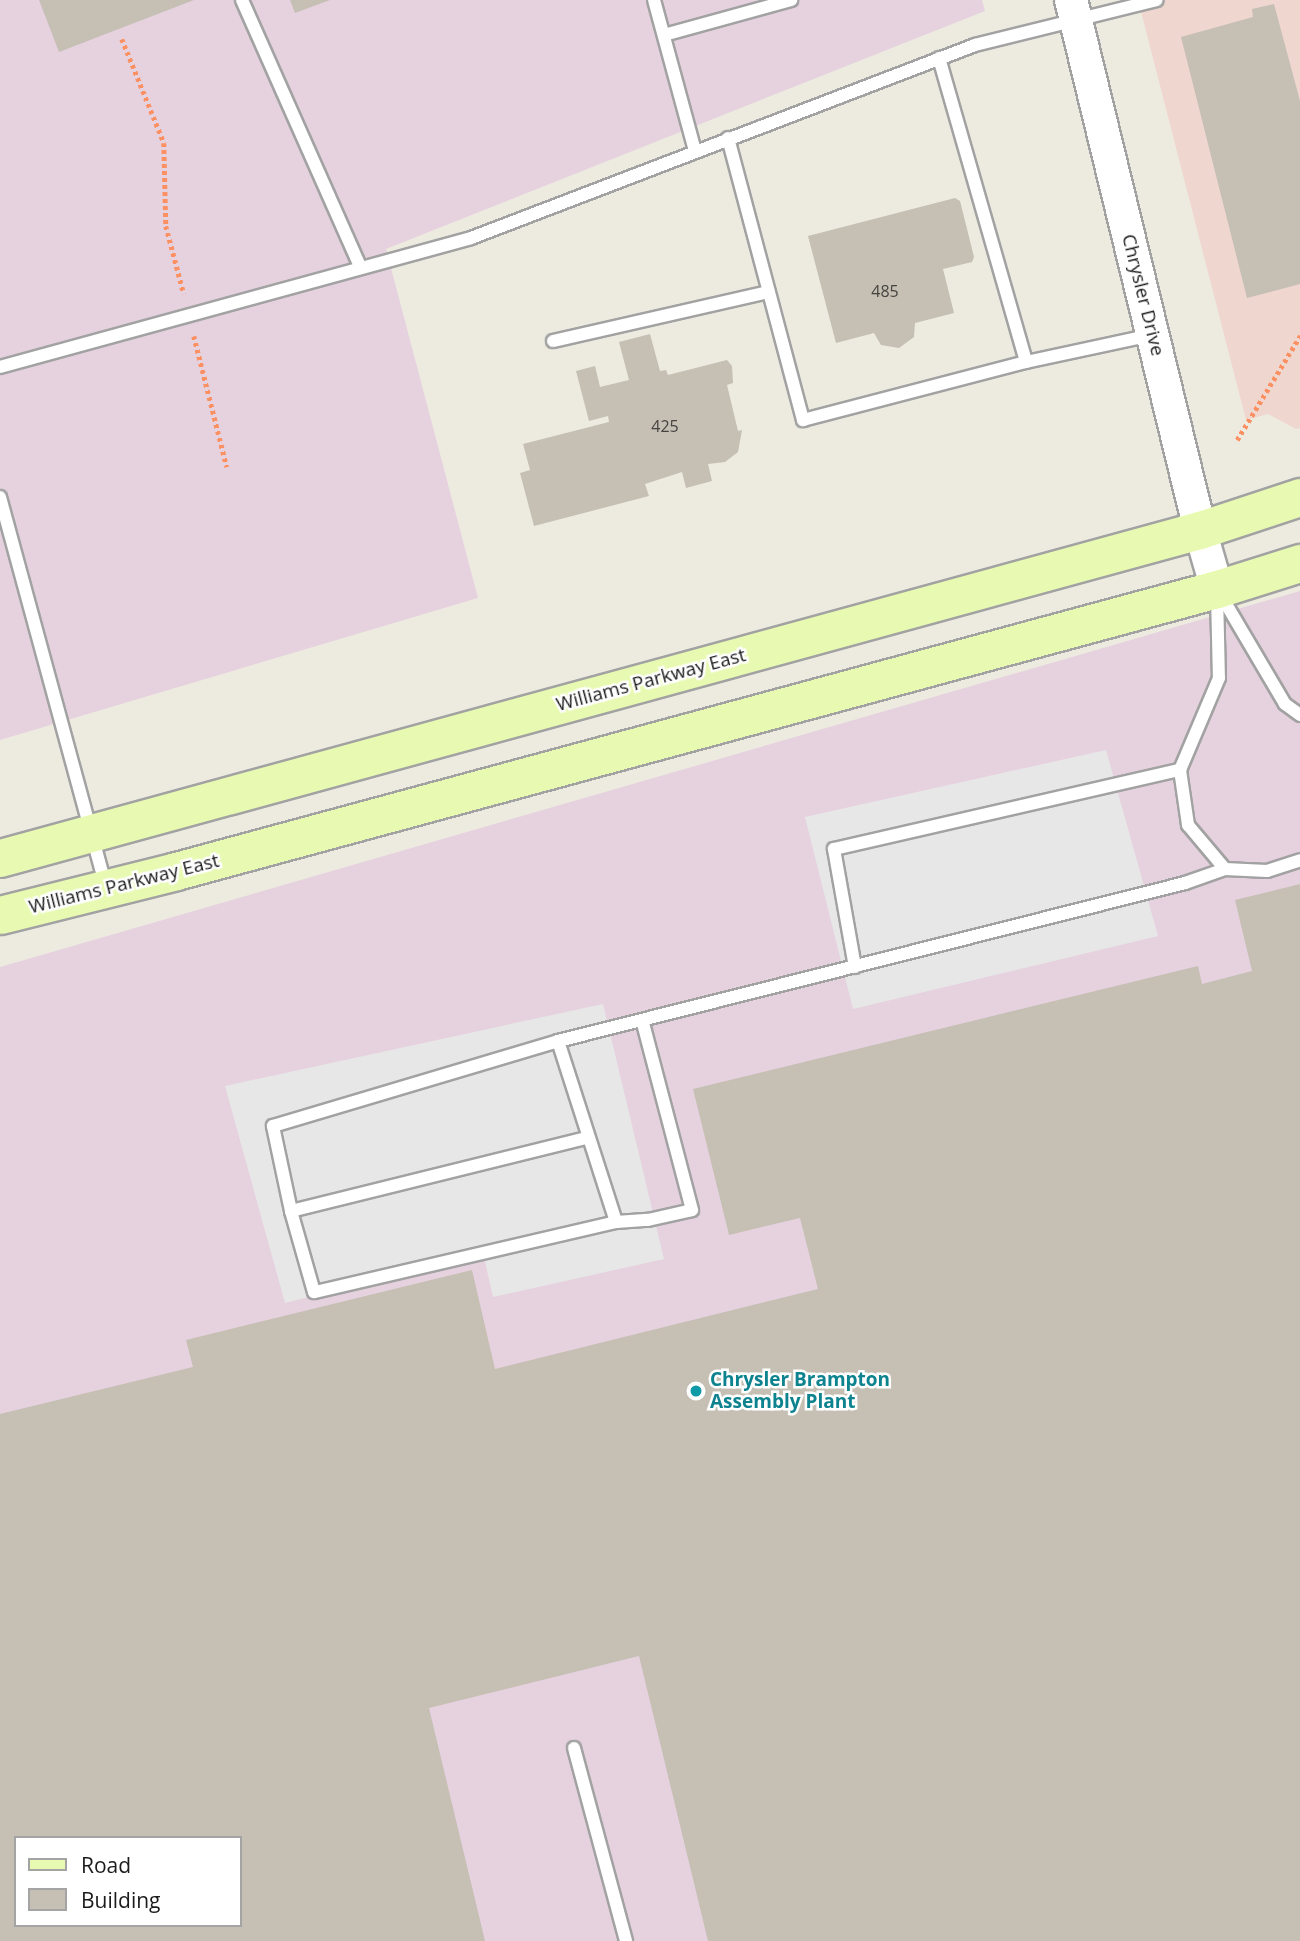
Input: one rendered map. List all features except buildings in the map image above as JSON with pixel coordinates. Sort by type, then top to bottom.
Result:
[{"type":"main road","name":"Williams Parkway East","points":[[0,858],[1200,530],[1300,497]]},
{"type":"main road","name":"Williams Parkway East","points":[[0,915],[107,890],[1217,589],[1300,563]]},
{"type":"street","name":"Chrysler Drive","points":[[1074,11],[1200,530],[1217,589]]},
{"type":"lane","points":[[242,0],[360,266]]},
{"type":"lane","points":[[654,0],[695,150]]},
{"type":"lane","points":[[664,35],[791,0]]},
{"type":"lane","points":[[0,367],[360,266],[471,238],[975,45],[1074,11],[1157,0]]},
{"type":"lane","points":[[939,58],[1026,362]]},
{"type":"lane","points":[[728,138],[803,420],[1026,362],[1153,335]]},
{"type":"lane","points":[[554,341],[769,292]]},
{"type":"lane","points":[[0,497],[107,890]]},
{"type":"lane","points":[[1217,589],[1285,704],[1300,715]]},
{"type":"lane","points":[[1217,589],[1219,678],[1180,770],[1188,825],[1225,869]]},
{"type":"lane","points":[[855,967],[834,849],[1180,770]]},
{"type":"lane","points":[[642,1020],[692,1210],[648,1220],[616,1222],[314,1293],[291,1211],[273,1126],[558,1041],[1185,883],[1225,869],[1267,871],[1300,860]]},
{"type":"lane","points":[[558,1041],[616,1222]]},
{"type":"lane","points":[[291,1211],[587,1138]]},
{"type":"lane","points":[[574,1748],[626,1941]]},
{"type":"path","points":[[122,39],[164,143],[166,226],[227,467]]},
{"type":"path","points":[[1237,440],[1300,336]]},
{"type":"shaded area","points":[[0,0],[982,0],[985,11],[386,249],[478,598],[0,740]]},
{"type":"shaded area","points":[[1138,0],[1300,0],[1300,428],[1296,429],[1268,414],[1246,420]]},
{"type":"shaded area","name":"Chrysler Brampton Assembly Plant","points":[[1300,591],[1300,1941],[0,1941],[0,967]]},
{"type":"shaded area","points":[[1106,750],[1158,936],[853,1009],[805,817]]},
{"type":"shaded area","points":[[603,1004],[664,1259],[493,1297],[483,1253],[285,1303],[225,1086]]},
{"type":"place","name":"Chrysler Brampton Assembly Plant","points":[[696,1391]]}]
